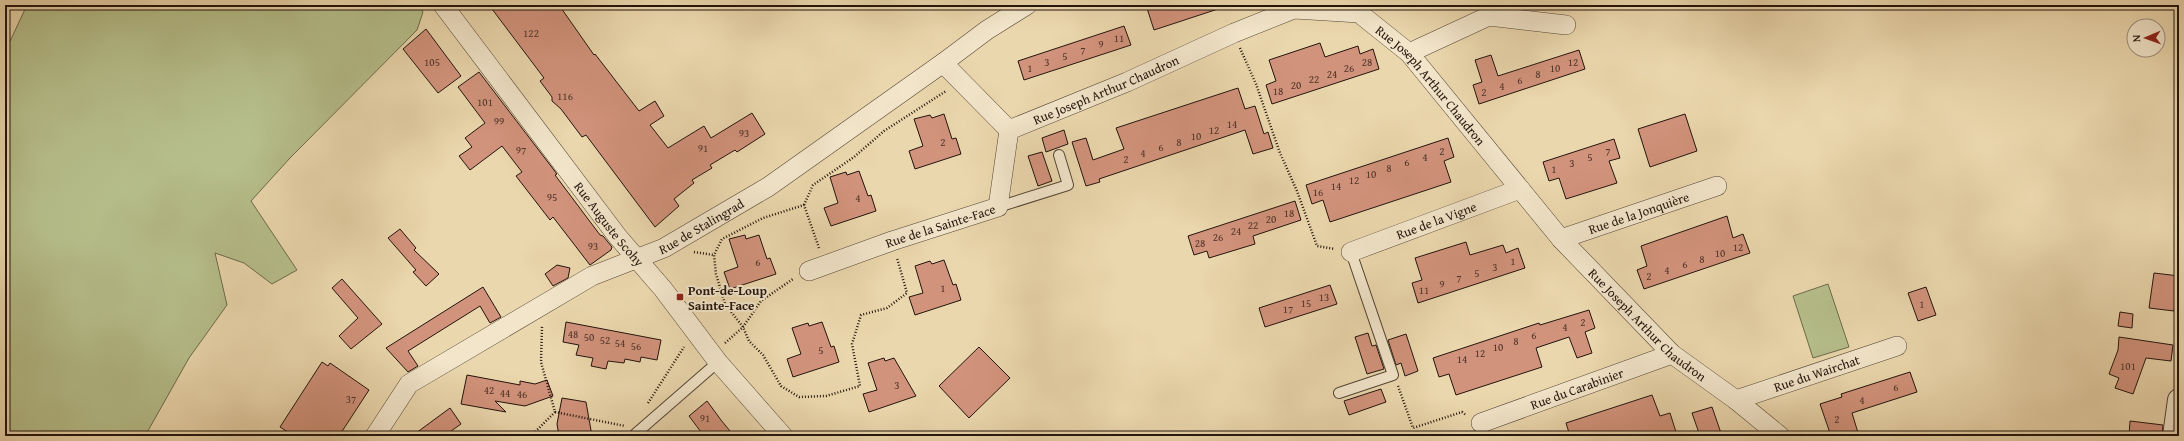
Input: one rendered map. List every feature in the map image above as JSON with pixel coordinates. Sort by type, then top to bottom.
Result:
[{"type":"street","name":"Rue Auguste Scohy","points":[[443,5],[608,225],[694,328],[715,358],[783,436]]},
{"type":"street","name":"Rue de Stalingrad","points":[[374,436],[409,384],[592,276],[664,248],[768,187],[987,30],[1028,5]]},
{"type":"street","name":"Rue Joseph Arthur Chaudron","points":[[1009,130],[1127,82],[1234,33],[1294,9],[1359,13],[1409,53],[1561,239],[1672,354],[1736,400],[1780,436]]},
{"type":"street","points":[[1409,53],[1490,11],[1566,26]]},
{"type":"street","points":[[943,63],[1009,130]]},
{"type":"street","name":"Rue de la Sainte-Face","points":[[817,268],[892,241],[998,207],[1009,130]]},
{"type":"street","name":"Rue de la Jonquière","points":[[1561,239],[1717,186]]},
{"type":"street","name":"Rue de la Vigne","points":[[1351,252],[1520,189]]},
{"type":"street","name":"Rue du Wairchat","points":[[1736,400],[1898,346]]},
{"type":"street","name":"Rue du Carabinier","points":[[1481,423],[1672,354]]},
{"type":"street","points":[[2174,436],[2179,400]]},
{"type":"lane","points":[[998,207],[1068,185],[1059,155]]},
{"type":"lane","points":[[1339,393],[1393,375],[1351,252]]},
{"type":"lane","points":[[633,432],[715,358]]},
{"type":"path","points":[[1234,33],[1256,84],[1280,153],[1297,191],[1317,246],[1351,252]]},
{"type":"path","points":[[715,358],[743,328],[761,301],[781,286],[817,268],[804,205],[813,185],[854,157],[884,131],[960,80]]},
{"type":"path","points":[[804,205],[763,218],[722,239],[714,255],[716,274],[726,304],[743,328],[750,341],[763,355],[781,386],[799,397],[826,396],[860,386],[852,344],[861,316],[887,308],[907,293],[892,241]]},
{"type":"path","points":[[542,306],[541,362],[555,412]]},
{"type":"path","points":[[646,408],[694,328]]},
{"type":"path","points":[[1393,375],[1413,428],[1462,412],[1481,423]]},
{"type":"path","points":[[555,412],[633,432]]},
{"type":"path","points":[[531,436],[555,412]]},
{"type":"green space","points":[[27,5],[418,5],[423,12],[417,30],[290,158],[251,201],[297,270],[272,284],[244,263],[215,253],[227,305],[189,358],[145,436],[5,436],[5,52]]},
{"type":"green space","points":[[1828,284],[1849,347],[1813,358],[1793,296]]},
{"type":"building","points":[[489,5],[559,5],[594,55],[595,54],[639,111],[655,101],[664,116],[650,125],[668,148],[704,126],[711,138],[752,113],[765,134],[737,152],[735,150],[710,165],[712,168],[692,180],[694,183],[674,199],[679,206],[655,227],[586,135],[582,137],[561,109],[552,101],[552,97],[540,81],[544,78]]},
{"type":"building","points":[[1146,5],[1221,5],[1221,8],[1154,30]]},
{"type":"building","points":[[1124,26],[1131,45],[1024,80],[1018,61]]},
{"type":"building","points":[[426,29],[461,76],[438,93],[403,49]]},
{"type":"building","points":[[1320,43],[1325,57],[1358,46],[1360,54],[1373,49],[1379,69],[1272,104],[1266,85],[1276,81],[1269,60]]},
{"type":"building","points":[[1579,50],[1585,69],[1479,104],[1473,85],[1482,82],[1475,60],[1491,55],[1498,76]]},
{"type":"building","points":[[479,72],[557,174],[555,175],[600,235],[603,236],[612,247],[611,250],[590,265],[553,217],[550,220],[516,176],[522,172],[502,146],[470,170],[459,156],[472,147],[465,138],[485,123],[458,87]]},
{"type":"building","points":[[1238,88],[1245,109],[1255,106],[1264,134],[1268,132],[1273,148],[1253,154],[1245,130],[1099,179],[1100,182],[1086,186],[1072,142],[1086,138],[1093,160],[1124,149],[1116,128]]},
{"type":"building","points":[[944,114],[952,139],[956,138],[961,154],[915,169],[909,151],[923,146],[914,119],[930,115],[932,118]]},
{"type":"building","points":[[1685,114],[1697,151],[1650,167],[1638,129]]},
{"type":"building","points":[[1064,130],[1068,144],[1046,152],[1042,138]]},
{"type":"building","points":[[1448,138],[1454,157],[1444,161],[1451,182],[1330,222],[1323,200],[1312,204],[1306,185]]},
{"type":"building","points":[[1614,139],[1620,158],[1609,161],[1617,183],[1566,199],[1559,178],[1549,181],[1543,162]]},
{"type":"building","points":[[1042,152],[1052,181],[1038,186],[1028,156]]},
{"type":"building","points":[[859,171],[868,196],[871,195],[876,211],[831,226],[824,208],[838,203],[830,177],[846,172],[847,175]]},
{"type":"building","points":[[1295,201],[1301,220],[1253,236],[1255,244],[1209,258],[1207,251],[1194,255],[1188,236]]},
{"type":"building","points":[[1727,216],[1733,238],[1743,234],[1750,253],[1644,289],[1637,270],[1647,266],[1641,246]]},
{"type":"building","points":[[400,229],[416,248],[414,250],[439,274],[426,286],[413,272],[416,270],[388,238]]},
{"type":"building","points":[[745,235],[746,239],[759,235],[767,259],[770,258],[776,274],[730,289],[724,272],[738,267],[729,239]]},
{"type":"building","points":[[1466,242],[1470,255],[1503,245],[1506,253],[1518,248],[1525,268],[1418,303],[1412,283],[1422,280],[1415,258]]},
{"type":"building","points":[[944,260],[953,285],[956,284],[961,300],[915,315],[909,297],[923,293],[915,266],[930,261],[932,264]]},
{"type":"building","points":[[557,265],[570,268],[568,278],[553,286],[545,274]]},
{"type":"building","points":[[2154,273],[2179,276],[2174,311],[2149,308]]},
{"type":"building","points":[[342,279],[382,324],[351,349],[339,336],[358,318],[332,288]]},
{"type":"building","points":[[1330,285],[1337,304],[1265,327],[1259,308]]},
{"type":"building","points":[[483,287],[501,317],[490,323],[480,306],[408,351],[418,366],[408,372],[386,348]]},
{"type":"building","points":[[1926,287],[1936,315],[1918,321],[1908,293]]},
{"type":"building","points":[[1589,310],[1595,328],[1585,332],[1592,353],[1577,358],[1569,337],[1536,348],[1542,367],[1456,395],[1449,374],[1439,377],[1433,358],[1539,323],[1540,325]]},
{"type":"building","points":[[2120,312],[2133,314],[2132,328],[2118,326]]},
{"type":"building","points":[[566,322],[661,340],[657,360],[641,357],[640,362],[625,359],[624,363],[608,361],[606,369],[591,366],[593,358],[576,355],[579,345],[563,342]]},
{"type":"building","points":[[822,322],[831,347],[834,346],[839,362],[793,377],[787,359],[801,354],[792,328],[808,323],[809,326]]},
{"type":"building","points":[[1368,333],[1372,346],[1376,345],[1384,369],[1367,374],[1355,337]]},
{"type":"building","points":[[1406,334],[1418,371],[1405,376],[1401,363],[1396,365],[1388,340]]},
{"type":"building","points":[[2119,337],[2173,345],[2171,361],[2146,358],[2133,394],[2115,388],[2119,378],[2109,374],[2118,350]]},
{"type":"building","points":[[979,347],[1010,378],[969,418],[939,386]]},
{"type":"building","points":[[884,358],[885,361],[894,358],[916,396],[869,412],[863,394],[877,390],[868,363]]},
{"type":"building","points":[[322,362],[328,366],[330,363],[369,390],[339,436],[294,436],[280,427]]},
{"type":"building","points":[[1910,372],[1917,392],[1852,413],[1859,436],[1831,436],[1820,404],[1842,397],[1841,394]]},
{"type":"building","points":[[467,375],[520,385],[520,381],[535,384],[547,380],[553,396],[525,406],[495,401],[506,412],[461,404]]},
{"type":"building","points":[[1381,389],[1386,402],[1349,415],[1344,401]]},
{"type":"building","points":[[1652,395],[1660,416],[1670,413],[1676,432],[1664,436],[1570,436],[1566,423]]},
{"type":"building","points":[[562,398],[586,402],[592,436],[559,436],[557,424]]},
{"type":"building","points":[[707,401],[734,436],[704,436],[689,416]]},
{"type":"building","points":[[1712,407],[1722,436],[1700,436],[1692,413]]},
{"type":"building","points":[[450,408],[461,424],[444,436],[412,436]]},
{"type":"building","points":[[2130,421],[2163,425],[2162,436],[2129,436]]},
{"type":"place","name":"Pont-de-Loup Sainte-Face","points":[[680,297]]}]
